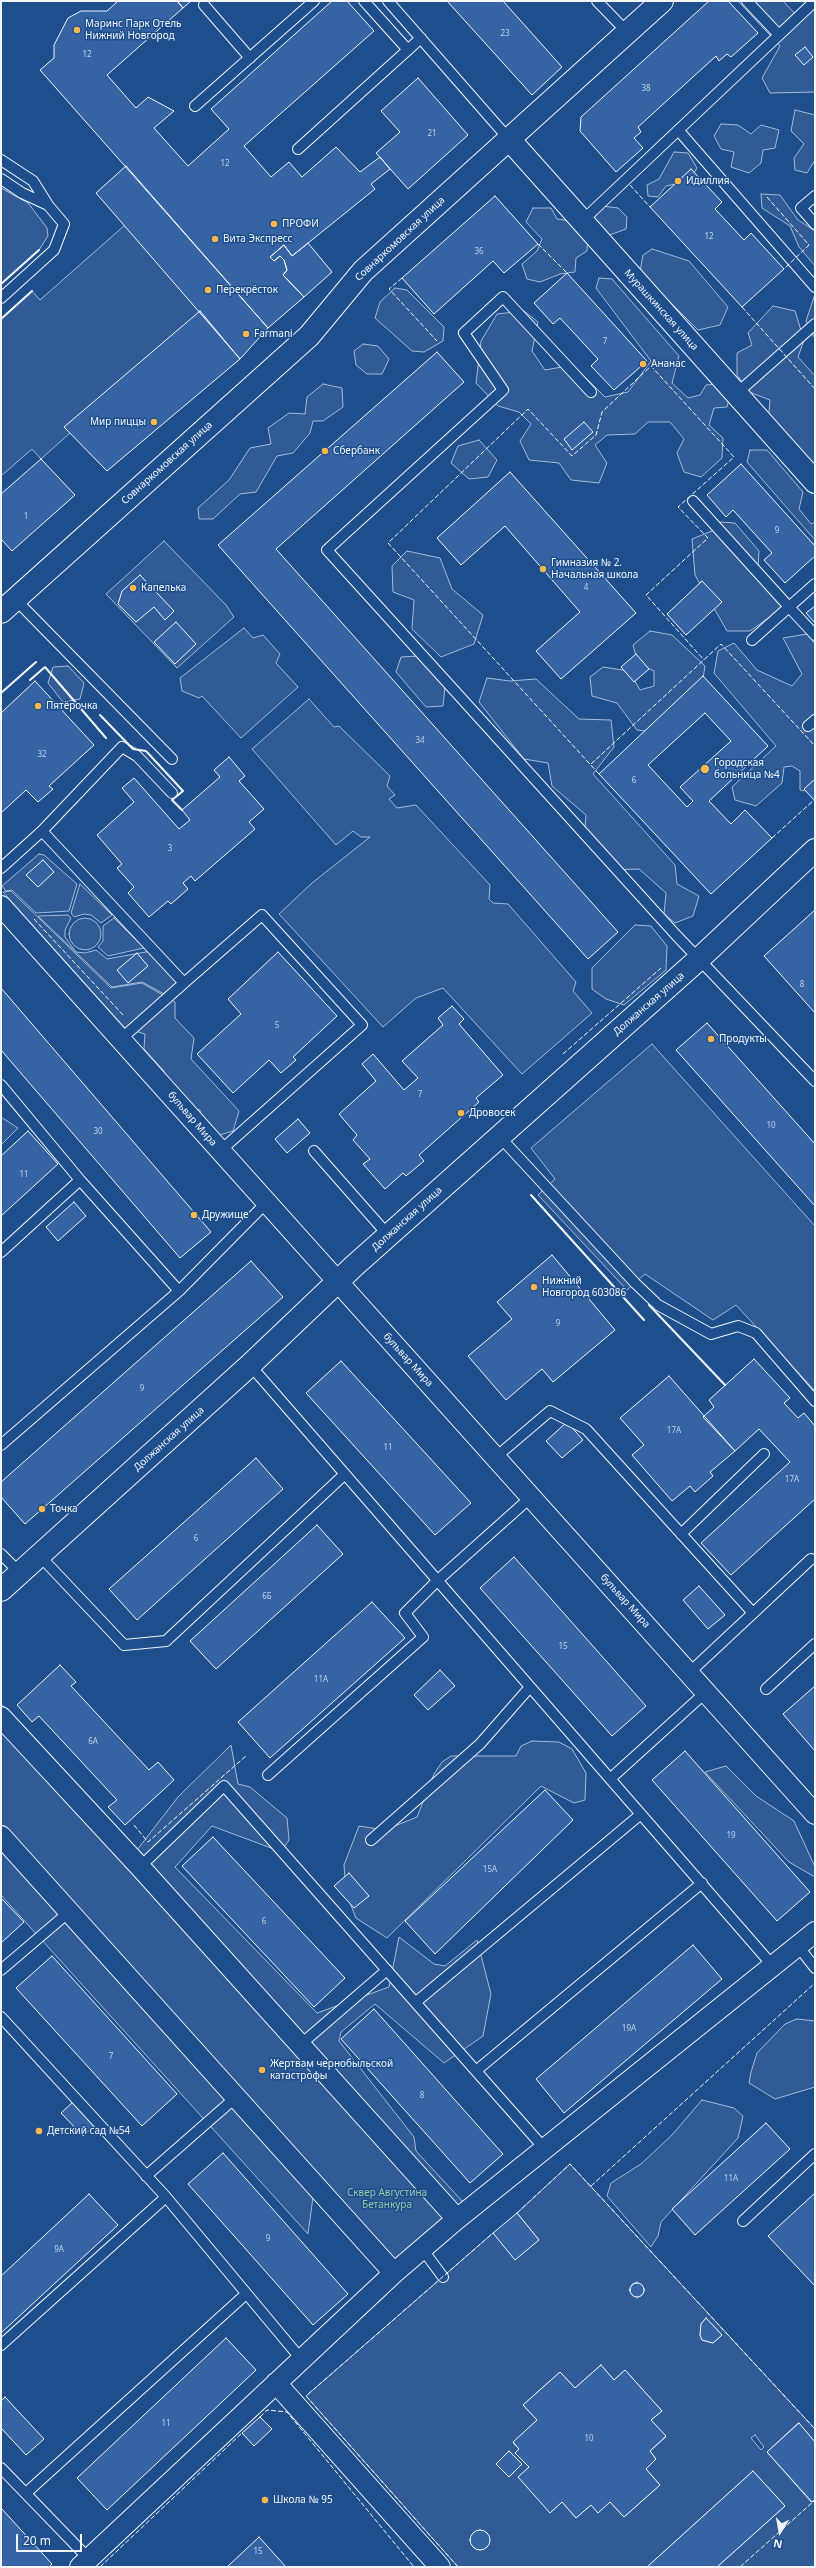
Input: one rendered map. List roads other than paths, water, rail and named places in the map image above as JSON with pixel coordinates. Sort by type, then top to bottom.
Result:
[{"type":"street","name":"Совнаркомовская улица","points":[[8,606],[309,336],[363,271],[508,138],[662,1]]},
{"type":"street","name":"Мурашкинская улица","points":[[508,138],[581,222],[815,482]]},
{"type":"street","name":"Должанская улица","points":[[1,1590],[250,1365],[336,1282],[699,959],[815,850]]},
{"type":"street","name":"бульвар Мира","points":[[1,906],[336,1282],[496,1457],[815,1814]]},
{"type":"street","points":[[1,1718],[140,1867],[456,2219]]},
{"type":"street","points":[[1,1836],[394,2273]]},
{"type":"street","points":[[85,2563],[394,2273],[424,2250],[456,2219],[815,1932]]},
{"type":"street","points":[[276,2383],[440,2567]]},
{"type":"lane","points":[[195,106],[314,1]]},
{"type":"lane","points":[[364,1],[408,50]]},
{"type":"lane","points":[[388,1],[508,138]]},
{"type":"lane","points":[[597,1],[627,32]]},
{"type":"lane","points":[[747,1],[779,35]]},
{"type":"lane","points":[[581,222],[815,1]]},
{"type":"lane","points":[[205,2],[250,58]]},
{"type":"lane","points":[[298,149],[421,38]]},
{"type":"lane","points":[[679,131],[815,287]]},
{"type":"lane","points":[[1,160],[33,180],[48,205],[64,224],[54,250],[1,298]]},
{"type":"lane","points":[[1,179],[22,193],[48,205]]},
{"type":"lane","points":[[815,196],[801,208],[815,224]]},
{"type":"lane","points":[[591,392],[503,297],[464,333],[503,390],[327,550],[699,959],[815,1081]]},
{"type":"lane","points":[[736,394],[815,324]]},
{"type":"lane","points":[[693,501],[815,635]]},
{"type":"lane","points":[[752,640],[815,584]]},
{"type":"lane","points":[[8,606],[172,759]]},
{"type":"lane","points":[[1,868],[42,831],[122,748],[137,756],[172,793]]},
{"type":"lane","points":[[42,831],[184,983]]},
{"type":"lane","points":[[121,1039],[262,915],[362,1026],[220,1151]]},
{"type":"lane","points":[[1,1085],[80,1180],[179,1291]]},
{"type":"lane","points":[[499,1136],[635,1283],[658,1305],[711,1334],[738,1326],[756,1333],[815,1401]]},
{"type":"lane","points":[[314,1152],[388,1235]]},
{"type":"lane","points":[[1,1252],[80,1180]]},
{"type":"lane","points":[[1,1445],[179,1291],[266,1203]]},
{"type":"lane","points":[[250,1365],[773,1966]]},
{"type":"lane","points":[[496,1457],[550,1411],[586,1429],[753,1613]]},
{"type":"lane","points":[[681,1534],[764,1454]]},
{"type":"lane","points":[[39,1555],[124,1645],[166,1641],[345,1474]]},
{"type":"lane","points":[[268,1775],[422,1638],[405,1613],[438,1580],[531,1497]]},
{"type":"lane","points":[[1,1554],[20,1573]]},
{"type":"lane","points":[[689,1673],[811,1559]]},
{"type":"lane","points":[[766,1689],[815,1644]]},
{"type":"lane","points":[[371,1840],[480,1744],[530,1686]]},
{"type":"lane","points":[[610,1779],[706,1692]]},
{"type":"lane","points":[[140,1867],[224,1786],[477,2070],[544,2148]]},
{"type":"lane","points":[[416,2002],[642,1814]]},
{"type":"lane","points":[[477,2070],[702,1883]]},
{"type":"lane","points":[[1,1970],[69,1912]]},
{"type":"lane","points":[[798,1946],[815,1968]]},
{"type":"lane","points":[[300,2045],[387,1970]]},
{"type":"lane","points":[[1,2017],[166,2197],[302,2359]]},
{"type":"lane","points":[[146,2176],[236,2098]]},
{"type":"lane","points":[[743,2221],[815,2154]]},
{"type":"lane","points":[[1,2345],[166,2197]]},
{"type":"lane","points":[[424,2250],[444,2277]]},
{"type":"lane","points":[[26,2493],[246,2294]]},
{"type":"lane","points":[[1,2468],[26,2493],[85,2563]]},
{"type":"place","name":"Маринс Парк Отель Нижний Новгород","points":[[77,30]]},
{"type":"place","name":"Идиллия","points":[[678,181]]},
{"type":"place","name":"ПРОФИ","points":[[274,224]]},
{"type":"place","name":"Вита Экспресс","points":[[215,239]]},
{"type":"place","name":"Перекрёсток","points":[[208,290]]},
{"type":"place","name":"Farmani","points":[[246,334]]},
{"type":"place","name":"Ананас","points":[[643,364]]},
{"type":"place","name":"Мир пиццы","points":[[154,422]]},
{"type":"place","name":"Сбербанк","points":[[325,451]]},
{"type":"place","name":"Гимназия № 2. Начальная школа","points":[[543,569]]},
{"type":"place","name":"Капелька","points":[[133,588]]},
{"type":"place","name":"Пятёрочка","points":[[38,706]]},
{"type":"place","name":"Городская больница №4","points":[[705,769]]},
{"type":"place","name":"Продукты","points":[[711,1039]]},
{"type":"place","name":"Дровосек","points":[[461,1113]]},
{"type":"place","name":"Дружище","points":[[194,1215]]},
{"type":"place","name":"Нижний Новгород 603086","points":[[534,1287]]},
{"type":"place","name":"Точка","points":[[42,1509]]},
{"type":"place","name":"Жертвам чернобыльской катастрофы","points":[[262,2070]]},
{"type":"place","name":"Детский сад №54","points":[[39,2131]]},
{"type":"place","name":"Школа № 95","points":[[265,2500]]},
{"type":"park label","name":"Сквер Августина Бетанкура","points":[[387,2198]]}]
